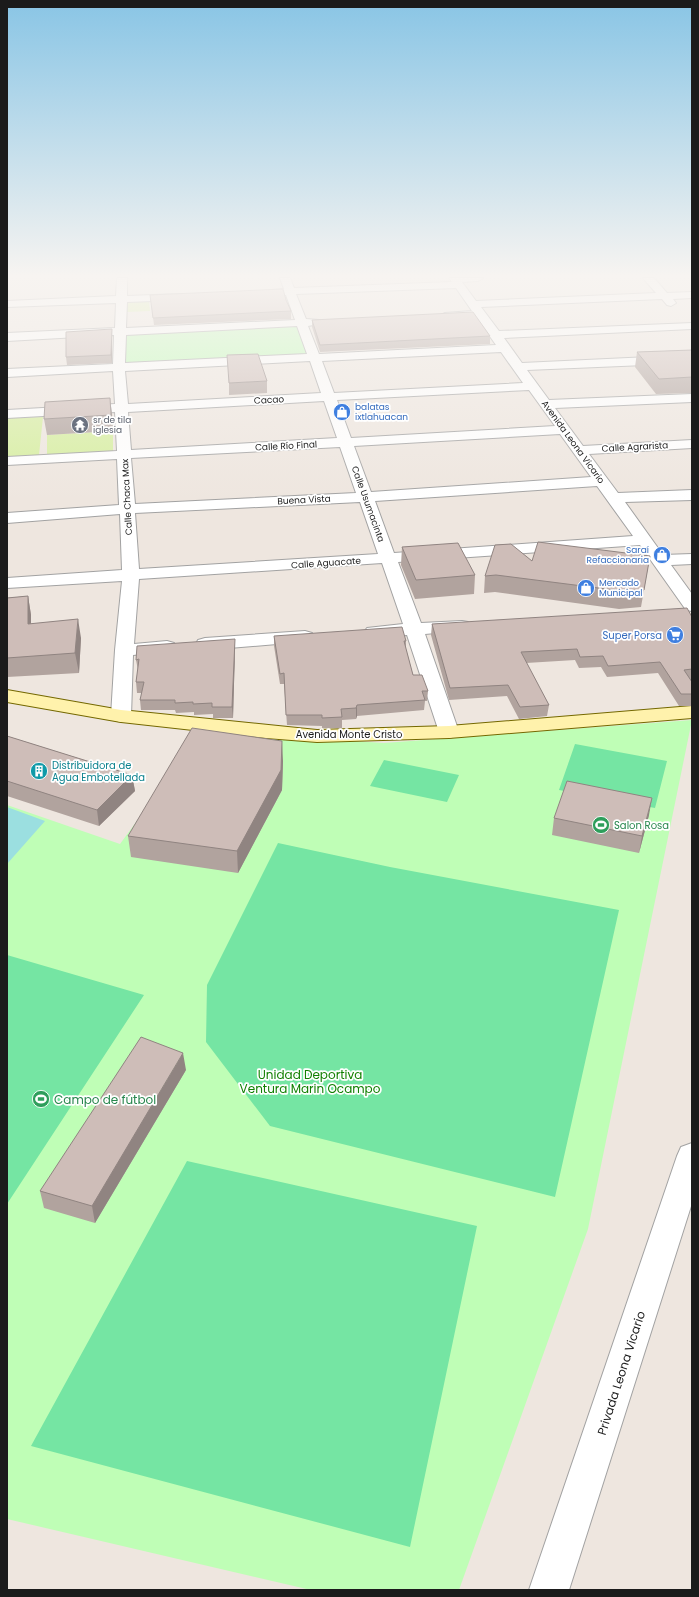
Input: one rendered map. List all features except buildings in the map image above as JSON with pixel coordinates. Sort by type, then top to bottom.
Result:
[{"type":"main road","name":"Avenida Monte Cristo","points":[[12,700],[121,716],[266,732],[318,736],[449,732],[692,712]]},
{"type":"street","name":"Calle Chaca Max","points":[[120,353],[121,408],[131,575],[124,650],[121,716]]},
{"type":"street","name":"Calle Usumacinta","points":[[312,353],[414,629],[449,732]]},
{"type":"street","points":[[7,373],[409,353]]},
{"type":"street","name":"Avenida Leona Vicario","points":[[508,353],[659,560],[687,610]]},
{"type":"street","points":[[518,367],[692,359]]},
{"type":"street","name":"Cacao","points":[[7,414],[532,386]]},
{"type":"street","points":[[546,404],[692,398]]},
{"type":"street","name":"Calle Río Final","points":[[7,461],[564,430]]},
{"type":"street","name":"Calle Agrarista","points":[[579,450],[692,444]]},
{"type":"street","name":"Buena Vista","points":[[7,518],[127,509],[366,497],[601,481]]},
{"type":"street","points":[[614,498],[692,495]]},
{"type":"street","name":"Calle Aguacate","points":[[7,584],[644,540]]},
{"type":"street","points":[[659,560],[692,559]]},
{"type":"street","points":[[359,633],[476,625]]},
{"type":"street","points":[[124,650],[320,636]]},
{"type":"street","name":"Privada Leona Vicario","points":[[549,1590],[692,1156]]},
{"type":"green space","points":[[125,353],[306,353],[307,356],[125,365]]},
{"type":"green space","points":[[43,417],[39,455],[7,457],[7,418]]},
{"type":"green space","points":[[113,431],[113,453],[47,457],[47,435]]},
{"type":"green space","name":"Unidad Deportiva Ventura Marin Ocampo","points":[[692,720],[588,1229],[459,1590],[311,1590],[7,1519],[7,805],[120,844],[203,731],[384,743]]},
{"type":"green space","points":[[575,744],[667,761],[655,808],[559,790]]},
{"type":"green space","points":[[384,760],[459,775],[447,802],[370,786]]},
{"type":"green space","points":[[278,843],[390,867],[619,910],[555,1197],[270,1126],[206,1042],[207,985]]},
{"type":"green space","name":"Campo de fútbol","points":[[7,955],[144,995],[7,1204]]},
{"type":"green space","points":[[187,1161],[477,1226],[410,1547],[31,1446]]},
{"type":"water","points":[[7,807],[45,821],[7,864]]},
{"type":"place","name":"balatas ixtlahuacan","points":[[342,412]]},
{"type":"place","name":"sr de tila iglesia","points":[[80,425]]},
{"type":"place","name":"Saraí Refaccionaria","points":[[662,555]]},
{"type":"place","name":"Mercado Municipal","points":[[586,588]]},
{"type":"place","name":"Super Porsa","points":[[675,635]]},
{"type":"place","name":"Distribuidora de Agua Embotellada","points":[[39,771]]},
{"type":"place","name":"Salon Rosa","points":[[601,825]]},
{"type":"place","name":"Campo de fútbol","points":[[41,1099]]}]
